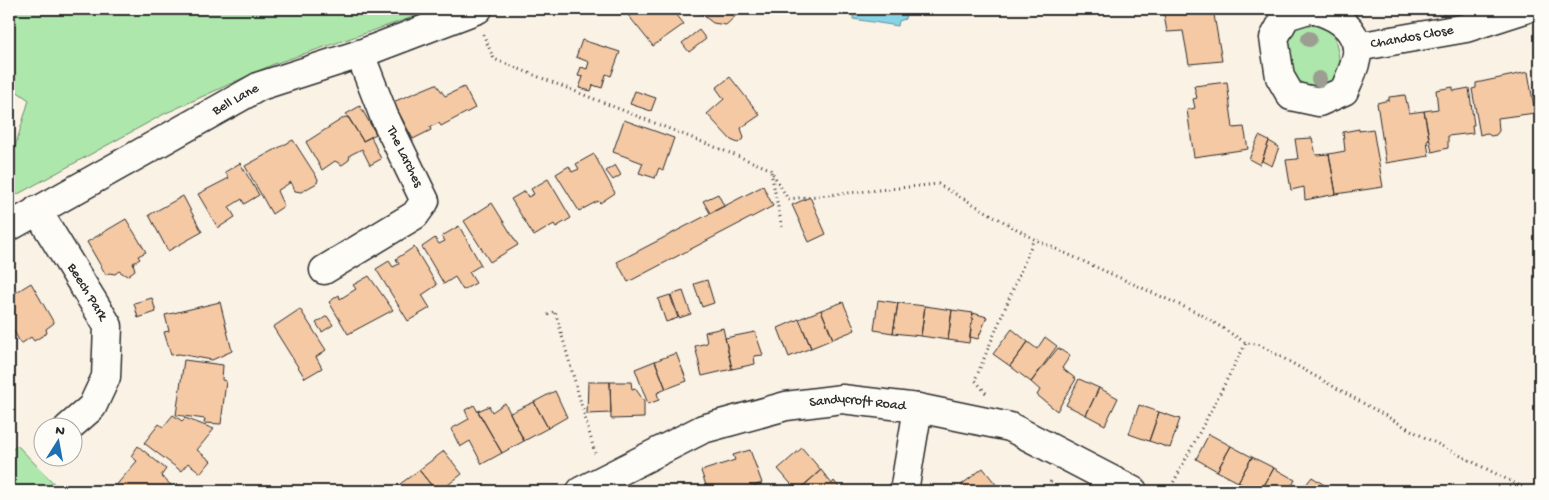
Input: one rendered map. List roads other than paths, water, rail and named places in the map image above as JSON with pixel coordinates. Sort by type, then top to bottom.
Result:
[{"type":"street","name":"Bell Lane","points":[[9,226],[260,86],[360,54],[478,9]]},
{"type":"street","name":"Chandos Close","points":[[1310,9],[1333,14],[1346,26],[1357,47],[1354,66],[1344,91],[1319,102],[1290,96],[1280,77],[1274,38],[1286,16],[1310,9]]},
{"type":"street","name":"Chandos Close","points":[[1357,47],[1466,28],[1525,9]]},
{"type":"street","name":"The Larches","points":[[324,270],[435,201],[384,116],[360,54]]},
{"type":"street","name":"Beech Park","points":[[37,210],[108,326],[106,376],[92,408],[80,418]]},
{"type":"street","name":"Sandycroft Road","points":[[592,486],[703,429],[786,406],[842,399],[918,408],[1010,427],[1133,491]]},
{"type":"street","points":[[904,491],[918,408]]},
{"type":"water","points":[[854,9],[900,9],[900,12],[906,14],[905,19],[899,21],[898,26],[853,19]]}]
